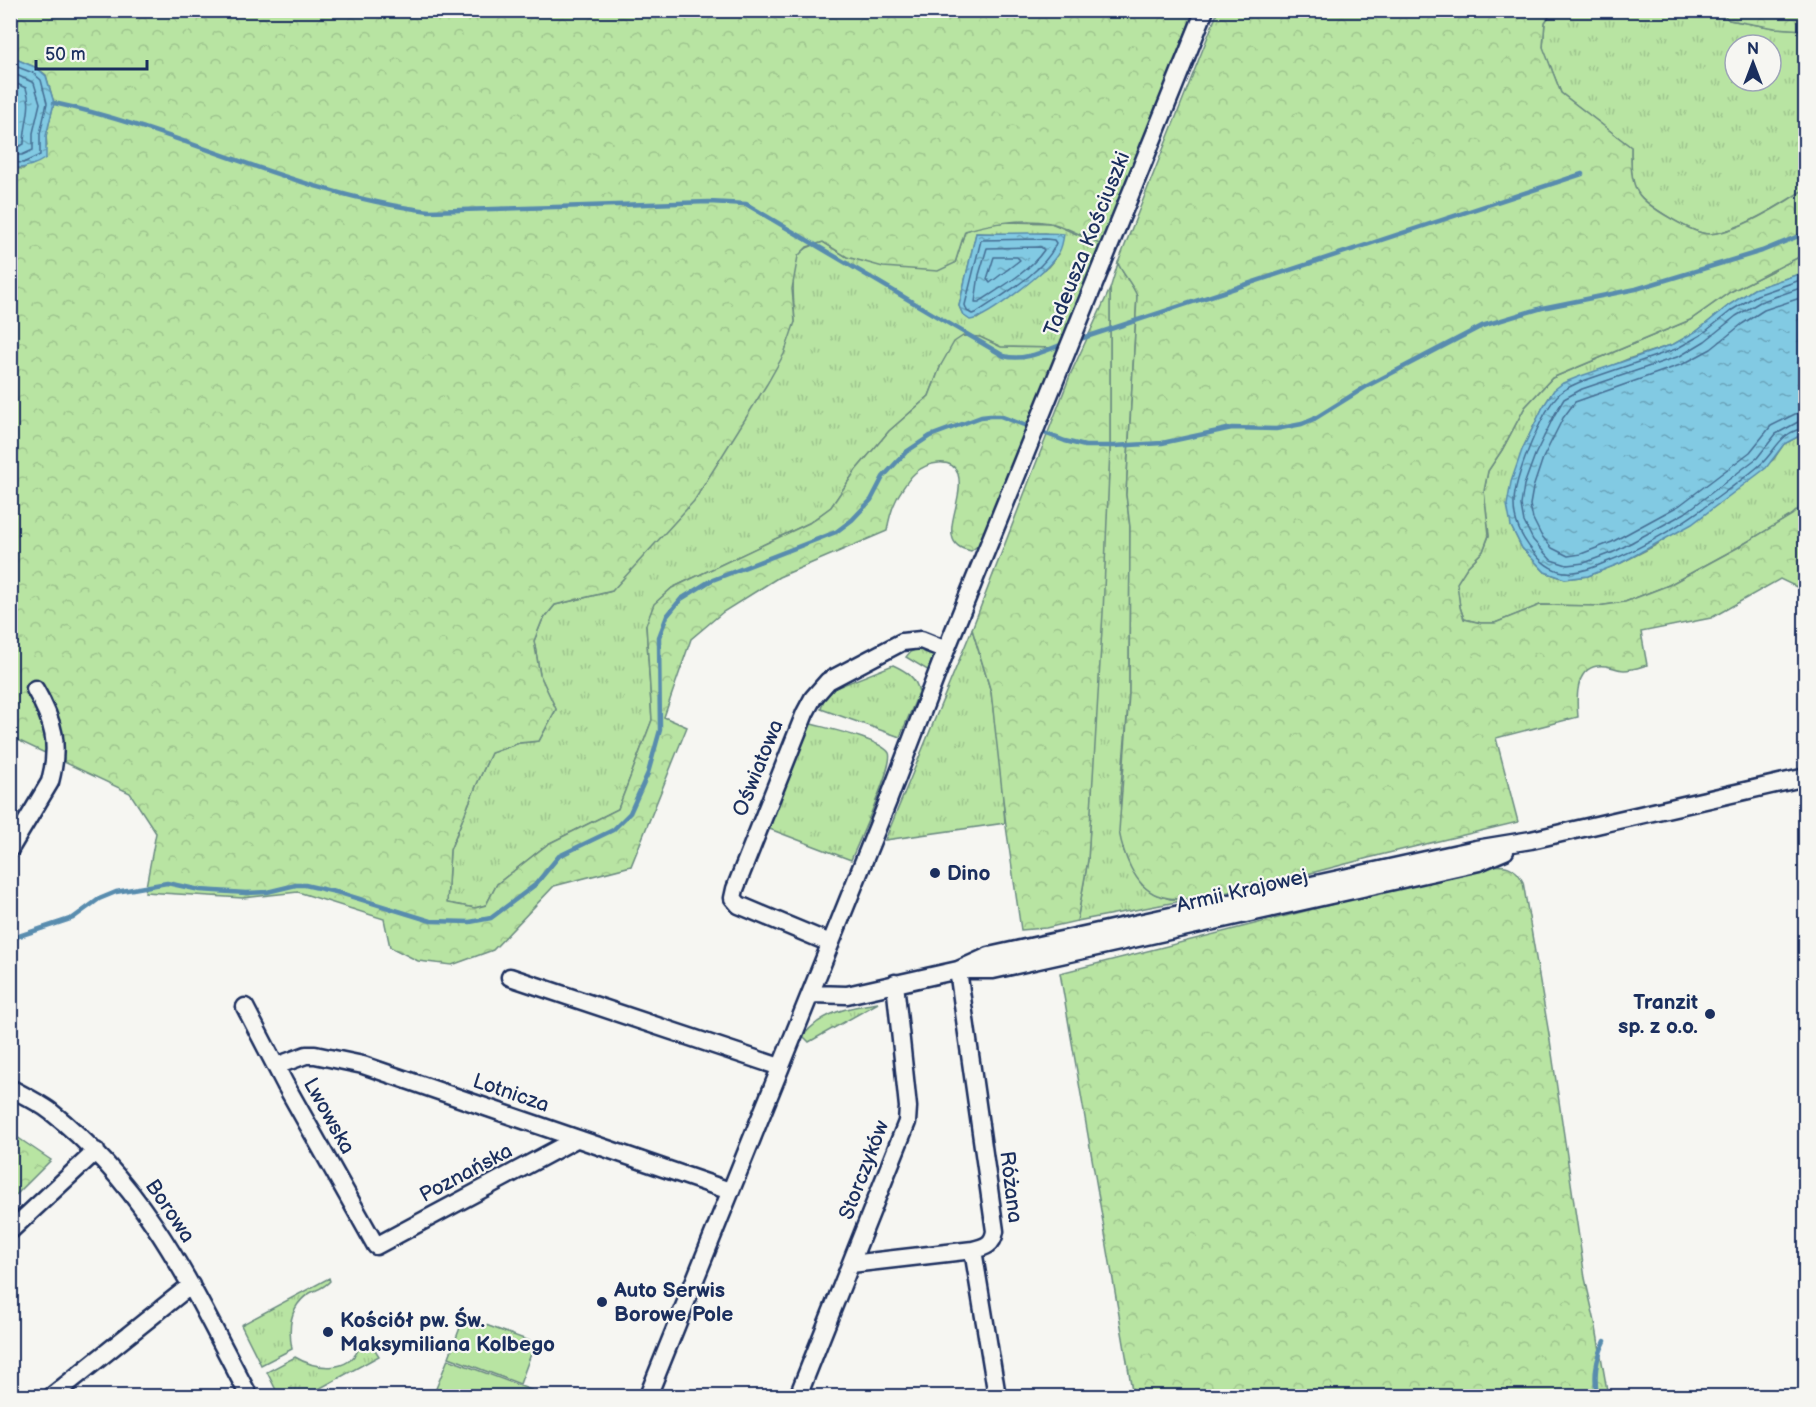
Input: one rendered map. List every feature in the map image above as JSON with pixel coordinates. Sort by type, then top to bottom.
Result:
[{"type":"street","name":"Tadeusza Kościuszki","points":[[946,650],[1011,495],[1205,10]]},
{"type":"street","name":"Oświatowa","points":[[830,943],[739,905],[734,898],[735,889],[805,713],[813,698],[828,681],[902,642],[921,640],[946,650]]},
{"type":"street","points":[[648,1396],[811,994],[946,650]]},
{"type":"street","points":[[10,849],[50,782],[53,770],[54,733],[47,710],[35,689]]},
{"type":"street","name":"Armii Krajowej","points":[[811,994],[847,995],[958,970],[989,956],[1476,849],[1531,840],[1806,777]]},
{"type":"street","name":"Różana","points":[[958,970],[994,1231],[992,1242],[973,1250]]},
{"type":"street","points":[[510,977],[780,1067]]},
{"type":"street","name":"Storczyków","points":[[798,1396],[907,1122],[908,1107],[895,983]]},
{"type":"street","name":"Lwowska","points":[[245,1007],[376,1246]]},
{"type":"street","name":"Lotnicza","points":[[276,1066],[306,1055],[363,1065],[730,1191]]},
{"type":"street","name":"Borowa","points":[[10,1088],[48,1110],[96,1151],[130,1190],[163,1236],[249,1396]]},
{"type":"street","name":"Poznańska","points":[[376,1246],[576,1139]]},
{"type":"street","points":[[10,1231],[96,1151]]},
{"type":"street","points":[[851,1264],[973,1250],[998,1396]]},
{"type":"street","points":[[52,1396],[191,1285]]},
{"type":"green space","points":[[1412,10],[1433,16],[1434,10],[1553,11],[1545,22],[1543,47],[1561,93],[1631,147],[1631,170],[1638,193],[1660,212],[1692,229],[1709,234],[1732,229],[1772,210],[1805,189],[1805,254],[1730,292],[1690,320],[1552,378],[1525,407],[1488,471],[1484,491],[1489,535],[1483,551],[1467,567],[1457,583],[1464,619],[1495,623],[1540,605],[1598,606],[1625,602],[1669,585],[1737,548],[1792,515],[1805,503],[1805,591],[1780,579],[1711,618],[1641,632],[1647,665],[1627,670],[1606,666],[1588,669],[1583,675],[1578,691],[1578,717],[1496,738],[1518,822],[1248,888],[1193,898],[1166,898],[1149,891],[1136,877],[1123,849],[1119,831],[1129,694],[1130,527],[1126,495],[1137,296],[1118,263],[1218,11]]},
{"type":"green space","points":[[11,11],[1194,11],[1102,245],[1056,224],[1018,221],[965,231],[955,263],[938,271],[883,267],[847,257],[823,242],[807,247],[798,256],[792,289],[795,322],[784,354],[694,501],[612,591],[555,605],[542,621],[534,641],[540,675],[556,709],[539,741],[519,743],[491,753],[450,850],[447,903],[475,908],[486,905],[497,884],[548,844],[618,809],[652,720],[646,625],[654,604],[672,588],[809,523],[831,507],[856,470],[889,431],[929,396],[941,365],[954,342],[963,336],[980,337],[1001,347],[1060,348],[980,544],[971,551],[954,542],[952,525],[959,490],[958,474],[955,468],[945,463],[932,464],[920,469],[910,478],[894,504],[887,531],[779,577],[723,612],[691,639],[664,717],[687,727],[631,866],[554,886],[493,950],[452,965],[418,961],[390,947],[384,919],[298,892],[243,898],[145,892],[156,833],[130,793],[11,737],[11,168],[23,169],[47,146],[46,136],[54,103],[46,75],[37,68],[11,57]]},
{"type":"green space","points":[[1553,11],[1720,11],[1729,20],[1775,28],[1805,30],[1805,189],[1758,217],[1732,229],[1709,234],[1682,224],[1650,204],[1637,192],[1631,170],[1631,147],[1561,93],[1543,48],[1545,22]]},
{"type":"green space","points":[[1720,11],[1805,11],[1805,30],[1775,28],[1729,20]]},
{"type":"green space","points":[[1005,222],[1051,223],[1102,245],[1060,348],[1001,347],[980,337],[941,365],[929,396],[889,431],[856,470],[831,507],[809,523],[672,588],[655,604],[646,625],[652,720],[618,809],[548,844],[497,884],[486,905],[475,908],[447,903],[450,850],[491,753],[519,743],[539,741],[556,710],[540,675],[534,641],[542,621],[555,605],[612,591],[795,322],[793,278],[800,253],[806,248],[823,242],[847,257],[955,263],[965,231]],"holes":[[[976,233],[1046,233],[1059,254],[1048,267],[977,319],[963,315],[959,306]]]},
{"type":"green space","points":[[1805,254],[1805,272],[1754,289],[1729,305],[1697,331],[1674,344],[1628,359],[1554,390],[1522,450],[1511,526],[1522,548],[1545,572],[1565,579],[1588,576],[1621,563],[1656,545],[1773,460],[1784,444],[1805,433],[1805,503],[1792,515],[1737,548],[1669,585],[1625,602],[1598,606],[1540,605],[1495,623],[1464,619],[1456,583],[1467,567],[1483,551],[1489,536],[1484,491],[1488,471],[1525,407],[1552,378],[1690,320],[1730,292]]},
{"type":"green space","points":[[1118,263],[1137,295],[1126,494],[1130,527],[1129,694],[1120,797],[1123,849],[1142,885],[1155,894],[1170,899],[1192,899],[1077,921],[1088,860],[1110,449],[1110,289]]},
{"type":"green space","points":[[1110,289],[1110,449],[1088,860],[1077,921],[1046,928],[1021,930],[1006,826],[991,692],[972,629],[1071,373]]},
{"type":"green space","points":[[972,629],[991,692],[1005,823],[885,840]]},
{"type":"green space","points":[[922,647],[936,652],[929,671],[906,657],[910,652]]},
{"type":"green space","points":[[893,665],[910,675],[919,692],[900,737],[821,709],[830,690]]},
{"type":"green space","points":[[808,723],[875,743],[889,753],[881,788],[851,860],[767,828]]},
{"type":"green space","points":[[1484,866],[1512,868],[1523,882],[1550,1040],[1585,1278],[1608,1396],[1133,1396],[1060,973]]},
{"type":"green space","points":[[878,1003],[809,1042],[803,1036],[827,1016],[857,1006]]},
{"type":"green space","points":[[11,1133],[51,1160],[11,1200]]},
{"type":"green space","points":[[329,1278],[328,1283],[303,1298],[294,1310],[290,1333],[292,1349],[261,1365],[241,1325]]},
{"type":"green space","points":[[464,1317],[535,1343],[520,1384],[449,1357]]},
{"type":"green space","points":[[372,1345],[379,1356],[306,1396],[279,1396],[267,1372],[295,1357],[321,1366],[339,1365],[347,1362],[359,1348]]},
{"type":"green space","points":[[448,1359],[547,1396],[433,1396]]},
{"type":"water","points":[[11,57],[37,68],[46,76],[54,103],[46,136],[46,158],[33,165],[20,168],[11,168]]},
{"type":"water","points":[[976,233],[1064,234],[1059,252],[1044,270],[1004,302],[970,320],[963,315],[959,306]]},
{"type":"water","points":[[1805,272],[1805,433],[1784,444],[1766,468],[1692,524],[1621,563],[1588,576],[1565,579],[1545,572],[1522,548],[1511,526],[1507,505],[1511,482],[1522,450],[1554,390],[1563,383],[1578,377],[1674,344],[1697,331],[1729,305],[1754,289]]},
{"type":"waterway","points":[[54,103],[148,129],[333,191],[380,203],[429,211],[709,202],[746,204],[1004,356],[1027,356],[1066,343]]},
{"type":"waterway","points":[[1077,340],[1582,174]]},
{"type":"waterway","points":[[1039,431],[1085,446],[1114,446],[1162,443],[1232,428],[1276,429],[1302,424],[1367,386],[1482,326],[1542,308],[1636,289],[1762,251],[1806,233]]},
{"type":"waterway","points":[[10,939],[73,918],[99,899],[116,892],[167,883],[200,890],[246,893],[267,892],[305,885],[340,893],[431,921],[470,922],[491,918],[535,885],[559,856],[613,830],[630,813],[648,773],[660,730],[659,637],[667,616],[681,599],[710,581],[836,532],[852,520],[871,500],[883,477],[906,452],[930,436],[981,417],[990,416],[1000,416],[1032,428]]},
{"type":"waterway","points":[[1597,1396],[1596,1368],[1605,1341]]},
{"type":"place","name":"Dino","points":[[935,873]]},
{"type":"place","name":"Tranzit sp. z o.o.","points":[[1710,1014]]},
{"type":"place","name":"Auto Serwis Borowe Pole","points":[[602,1302]]},
{"type":"place","name":"Kościół pw. Św. Maksymiliana Kolbego","points":[[328,1332]]}]
